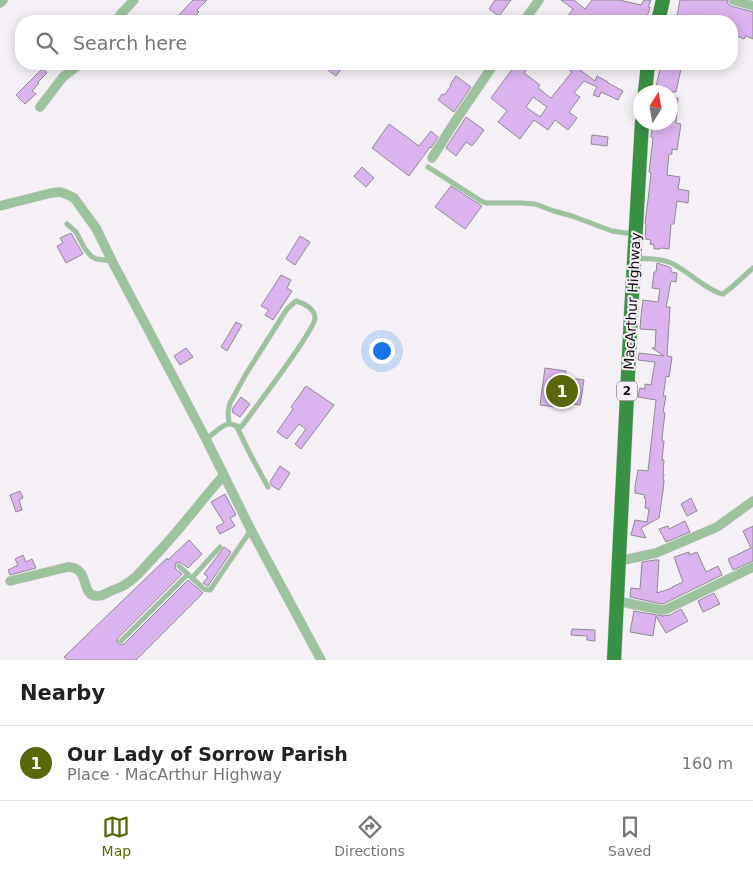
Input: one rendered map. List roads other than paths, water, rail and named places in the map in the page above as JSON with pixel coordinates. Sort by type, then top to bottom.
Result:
[{"type":"highway","points":[[659,15],[662,0]]},
{"type":"highway","points":[[646,85],[647,70]]},
{"type":"highway","name":"MacArthur Highway","points":[[614,660],[642,130]]},
{"type":"street","points":[[0,3],[4,0]]},
{"type":"street","points":[[120,15],[134,0]]},
{"type":"street","points":[[528,15],[539,0]]},
{"type":"street","points":[[734,0],[753,6]]},
{"type":"street","points":[[40,107],[63,77],[72,70]]},
{"type":"street","points":[[432,158],[490,70]]},
{"type":"street","points":[[0,206],[50,192],[66,194],[74,198],[80,205],[96,228],[206,439],[251,530],[321,660]]},
{"type":"street","points":[[10,581],[73,567],[79,570],[88,592],[92,595],[101,595],[121,587],[131,581],[161,550],[190,518],[224,475]]},
{"type":"street","points":[[619,561],[656,553],[717,527],[753,501]]},
{"type":"street","points":[[617,601],[662,610],[667,609],[753,567]]},
{"type":"lane","points":[[428,167],[481,202],[535,204],[612,231],[635,234]]},
{"type":"lane","points":[[67,224],[76,232],[91,256],[96,259],[112,260]]},
{"type":"lane","points":[[634,258],[668,261],[715,291],[723,294],[753,268]]},
{"type":"lane","points":[[206,439],[226,425],[241,427],[295,352],[314,324],[315,318],[312,310],[300,302],[296,301],[287,309],[246,374],[228,408],[229,424]]},
{"type":"lane","points":[[237,427],[268,487]]},
{"type":"lane","points":[[179,566],[204,589],[210,590],[251,530]]},
{"type":"lane","points":[[121,641],[220,547]]},
{"type":"place","name":"Our Lady of Sorrow Parish","points":[[562,391]]}]
